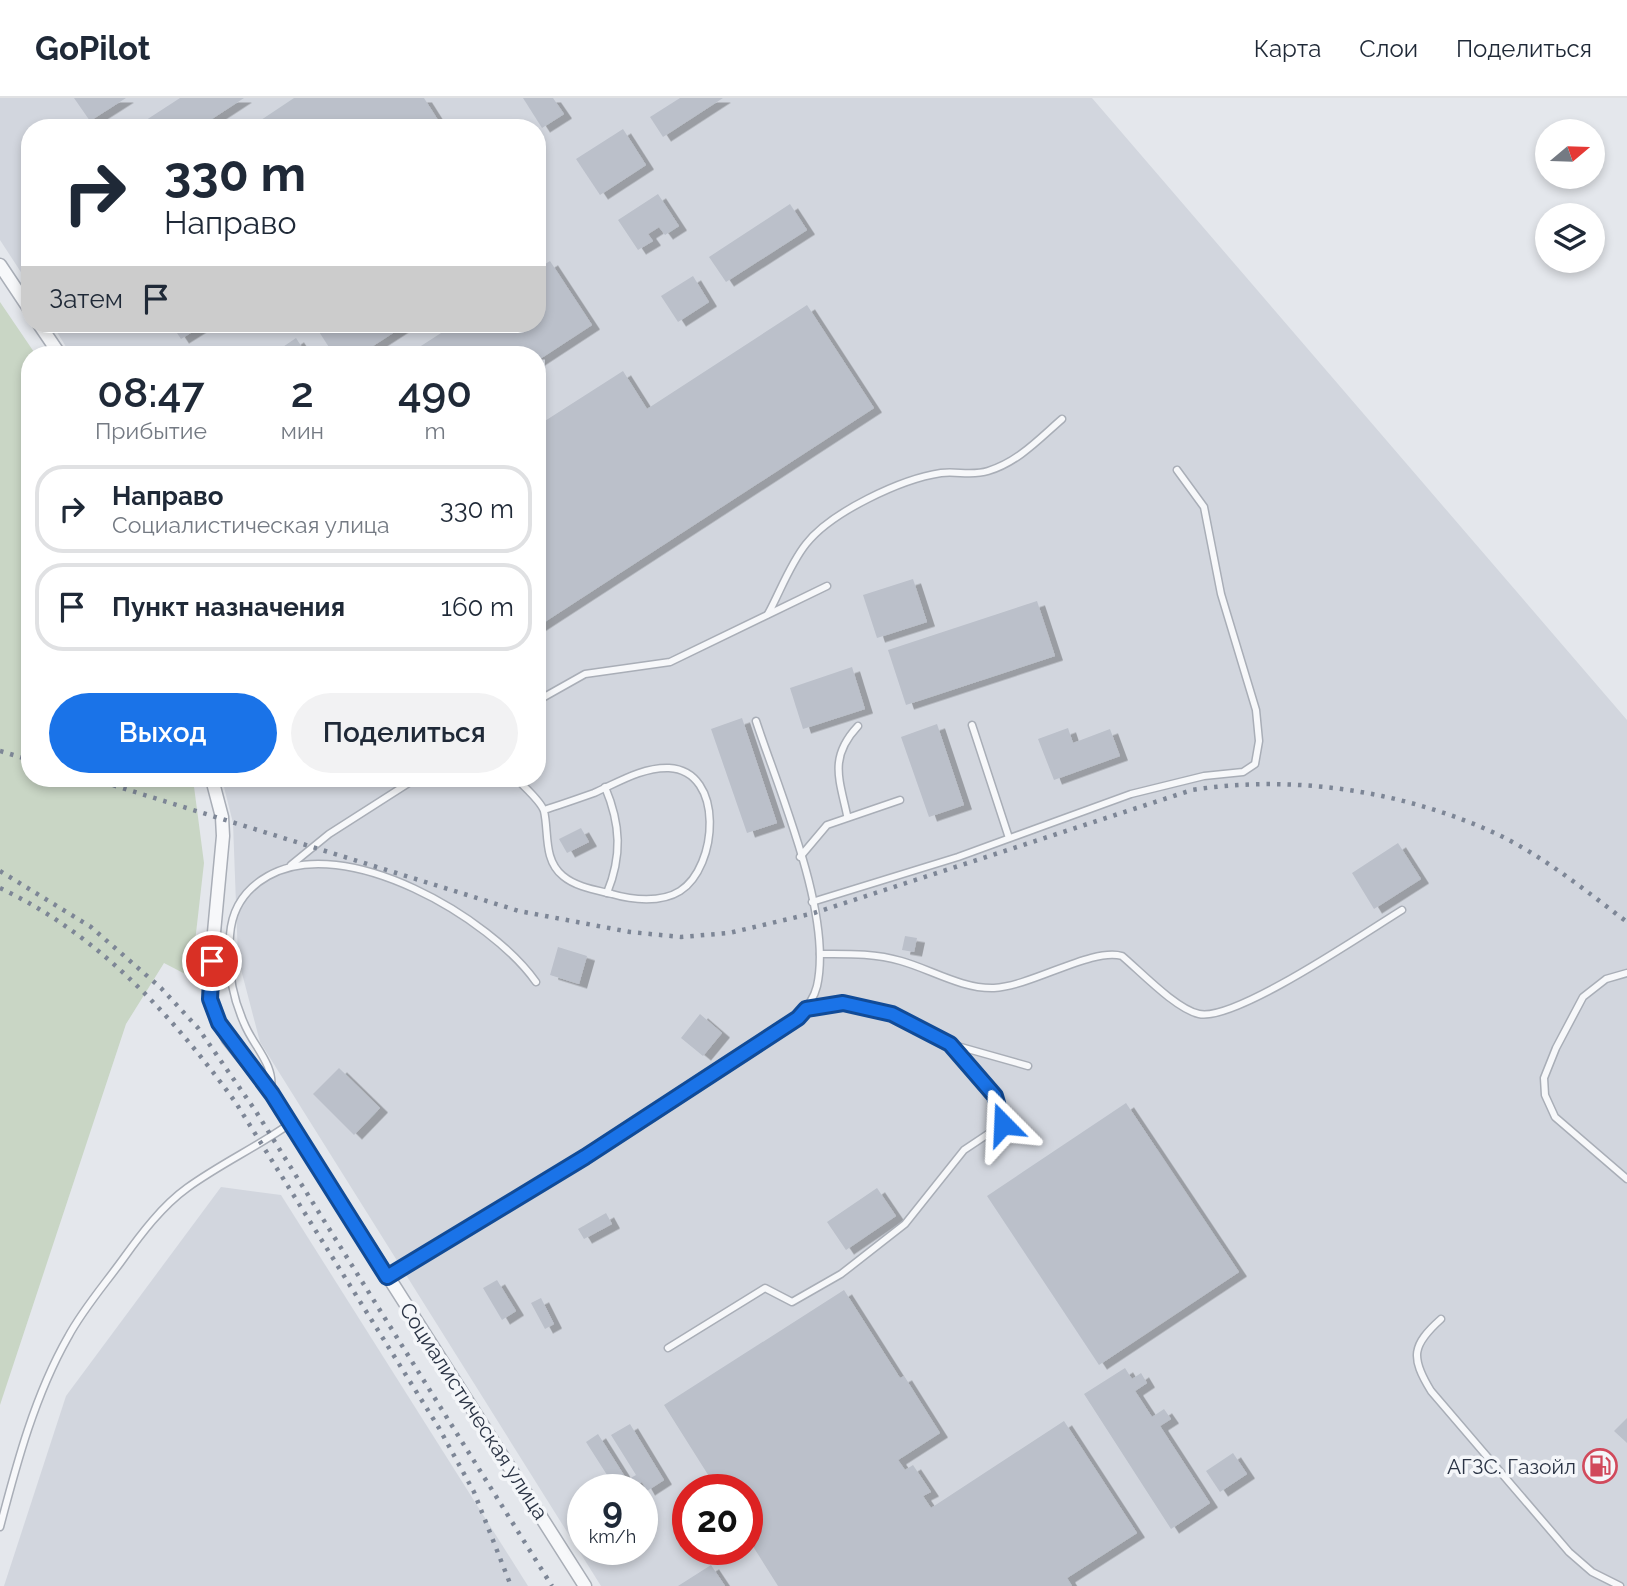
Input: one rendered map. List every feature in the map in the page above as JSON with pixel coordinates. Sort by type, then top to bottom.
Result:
[{"type":"street","points":[[0,265],[21,296]]},
{"type":"street","name":"Социалистическая улица","points":[[214,787],[222,817],[223,836],[210,999],[228,1039],[271,1092],[585,1586]]},
{"type":"lane","points":[[768,614],[805,545],[828,523],[892,489],[924,476],[950,472],[972,475],[1002,466],[1021,455],[1062,419]]},
{"type":"lane","points":[[812,902],[1009,838],[1131,794],[1204,776],[1242,772],[1255,764],[1259,741],[1256,710],[1220,594],[1204,508],[1177,470]]},
{"type":"lane","points":[[546,696],[585,674],[670,662],[827,586]]},
{"type":"lane","points":[[387,1277],[585,1157],[798,1018],[806,1009],[817,987],[820,954],[812,902],[756,721]]},
{"type":"lane","points":[[972,724],[1009,838]]},
{"type":"lane","points":[[847,815],[838,759],[846,739],[858,726]]},
{"type":"lane","points":[[524,787],[544,810],[545,840],[557,870],[572,881],[607,893],[642,899],[664,897],[681,890],[692,878],[704,857],[710,827],[698,782],[680,770],[652,770],[544,810]]},
{"type":"lane","points":[[271,1092],[271,1073],[246,1028],[230,973],[230,934],[244,894],[263,879],[290,867],[329,834],[402,787]]},
{"type":"lane","points":[[606,788],[617,821],[620,842],[607,893]]},
{"type":"lane","points":[[800,857],[821,830],[847,815],[900,800]]},
{"type":"lane","points":[[290,867],[338,864],[439,899],[502,943],[536,982]]},
{"type":"lane","points":[[820,954],[881,957],[992,988],[1049,975],[1090,957],[1112,953],[1122,956],[1191,1011],[1213,1014],[1291,978],[1402,910]]},
{"type":"lane","points":[[1627,973],[1606,979],[1583,997],[1556,1048],[1544,1078],[1545,1095],[1555,1117],[1627,1179]]},
{"type":"lane","points":[[806,1009],[843,1003],[892,1014],[950,1044],[1028,1066]]},
{"type":"lane","points":[[668,1348],[765,1288],[792,1302],[841,1274],[905,1224],[964,1150],[1003,1124],[995,1096],[950,1044]]},
{"type":"lane","points":[[0,1527],[21,1448],[55,1363],[69,1335],[96,1295],[170,1202],[187,1188],[262,1144],[291,1123]]},
{"type":"lane","points":[[1441,1319],[1420,1340],[1417,1349],[1418,1367],[1431,1391],[1569,1552],[1592,1572],[1620,1586]]},
{"type":"shaded area","points":[[0,98],[1092,98],[1627,720],[1627,1586],[601,1586],[588,1565],[658,1565],[658,1474],[567,1474],[567,1532],[260,1042],[238,958],[233,823],[224,787],[546,787],[546,346],[65,346],[58,333],[546,333],[546,119],[21,119],[21,272],[0,240]]},
{"type":"shaded area","points":[[221,1187],[281,1195],[528,1586],[4,1586],[66,1396]]},
{"type":"green space","points":[[0,302],[30,346],[21,346],[21,787],[194,787],[204,863],[191,977],[164,963],[126,1024],[0,1405]]},
{"type":"building","points":[[74,98],[126,98],[93,119],[89,119]]},
{"type":"building","points":[[180,98],[244,98],[212,119],[148,119]]},
{"type":"building","points":[[294,98],[424,98],[437,119],[262,119]]},
{"type":"building","points":[[523,98],[553,98],[564,114],[546,125],[546,119],[536,119]]},
{"type":"building","points":[[680,98],[723,98],[663,137],[650,117]]},
{"type":"building","points":[[623,129],[646,165],[600,195],[576,159]]},
{"type":"building","points":[[658,194],[679,226],[665,235],[659,227],[648,234],[653,241],[638,250],[618,220]]},
{"type":"building","points":[[790,204],[807,230],[726,282],[709,257]]},
{"type":"building","points":[[550,261],[592,325],[546,355],[546,346],[421,346],[441,333],[546,333],[546,263]]},
{"type":"building","points":[[693,276],[709,302],[678,322],[661,296]]},
{"type":"building","points":[[807,305],[874,408],[546,621],[546,420],[623,371],[647,409]]},
{"type":"building","points":[[177,333],[191,333],[181,339]]},
{"type":"building","points":[[320,333],[393,333],[373,346],[328,346]]},
{"type":"building","points":[[296,338],[301,346],[284,346]]},
{"type":"building","points":[[913,579],[927,622],[877,638],[863,595]]},
{"type":"building","points":[[1037,601],[1055,656],[906,705],[888,650]]},
{"type":"building","points":[[852,667],[865,709],[803,729],[790,688]]},
{"type":"building","points":[[742,718],[777,823],[747,833],[711,729]]},
{"type":"building","points":[[937,724],[964,805],[929,817],[901,737]]},
{"type":"building","points":[[1068,728],[1073,743],[1110,729],[1120,756],[1054,780],[1038,739]]},
{"type":"building","points":[[581,828],[589,842],[567,853],[559,839]]},
{"type":"building","points":[[1398,843],[1421,879],[1374,909],[1352,873]]},
{"type":"building","points":[[905,936],[917,938],[914,952],[902,950]]},
{"type":"building","points":[[558,947],[587,956],[579,984],[550,975]]},
{"type":"building","points":[[700,1014],[722,1033],[703,1056],[681,1038]]},
{"type":"building","points":[[339,1068],[380,1108],[354,1135],[313,1094]]},
{"type":"building","points":[[1126,1103],[1239,1272],[1099,1365],[987,1196]]},
{"type":"building","points":[[877,1188],[896,1216],[846,1250],[827,1222]]},
{"type":"building","points":[[606,1213],[612,1224],[584,1239],[578,1229]]},
{"type":"building","points":[[497,1280],[516,1311],[502,1320],[483,1288]]},
{"type":"building","points":[[844,1290],[900,1378],[904,1376],[940,1433],[898,1460],[905,1470],[913,1465],[931,1492],[923,1496],[931,1508],[1064,1421],[1137,1533],[1067,1578],[1072,1586],[778,1586],[763,1562],[763,1474],[708,1474],[664,1405]]},
{"type":"building","points":[[541,1298],[554,1324],[545,1329],[531,1303]]},
{"type":"building","points":[[1125,1368],[1132,1379],[1141,1373],[1147,1383],[1135,1391],[1152,1417],[1164,1409],[1171,1419],[1160,1426],[1210,1503],[1171,1529],[1084,1394]]},
{"type":"building","points":[[1627,1418],[1627,1443],[1614,1431]]},
{"type":"building","points":[[630,1424],[664,1480],[658,1484],[658,1474],[635,1474],[611,1435]]},
{"type":"building","points":[[598,1434],[623,1474],[606,1474],[586,1442]]},
{"type":"building","points":[[1233,1453],[1247,1474],[1220,1492],[1206,1471]]},
{"type":"building","points":[[711,1565],[725,1586],[678,1586]]},
{"type":"railway","points":[[0,751],[21,757]]},
{"type":"railway","points":[[119,787],[519,911],[630,932],[681,937],[729,933],[814,913],[1192,790],[1270,784],[1309,786],[1348,790],[1426,807],[1499,835],[1549,864],[1627,922]]},
{"type":"railway","points":[[0,871],[91,927],[161,988],[198,1028],[255,1110],[552,1586]]},
{"type":"railway","points":[[0,888],[36,907],[101,953],[159,1009],[212,1070],[236,1103],[439,1428],[474,1492],[511,1586]]},
{"type":"place","name":"АГЗС. Газойл","points":[[1600,1466]]},
{"type":"route","points":[[212,961],[210,999],[219,1023],[228,1039],[272,1094],[387,1277],[585,1157],[798,1018],[806,1009],[843,1003],[892,1014],[950,1044],[995,1096],[1003,1124]]}]
